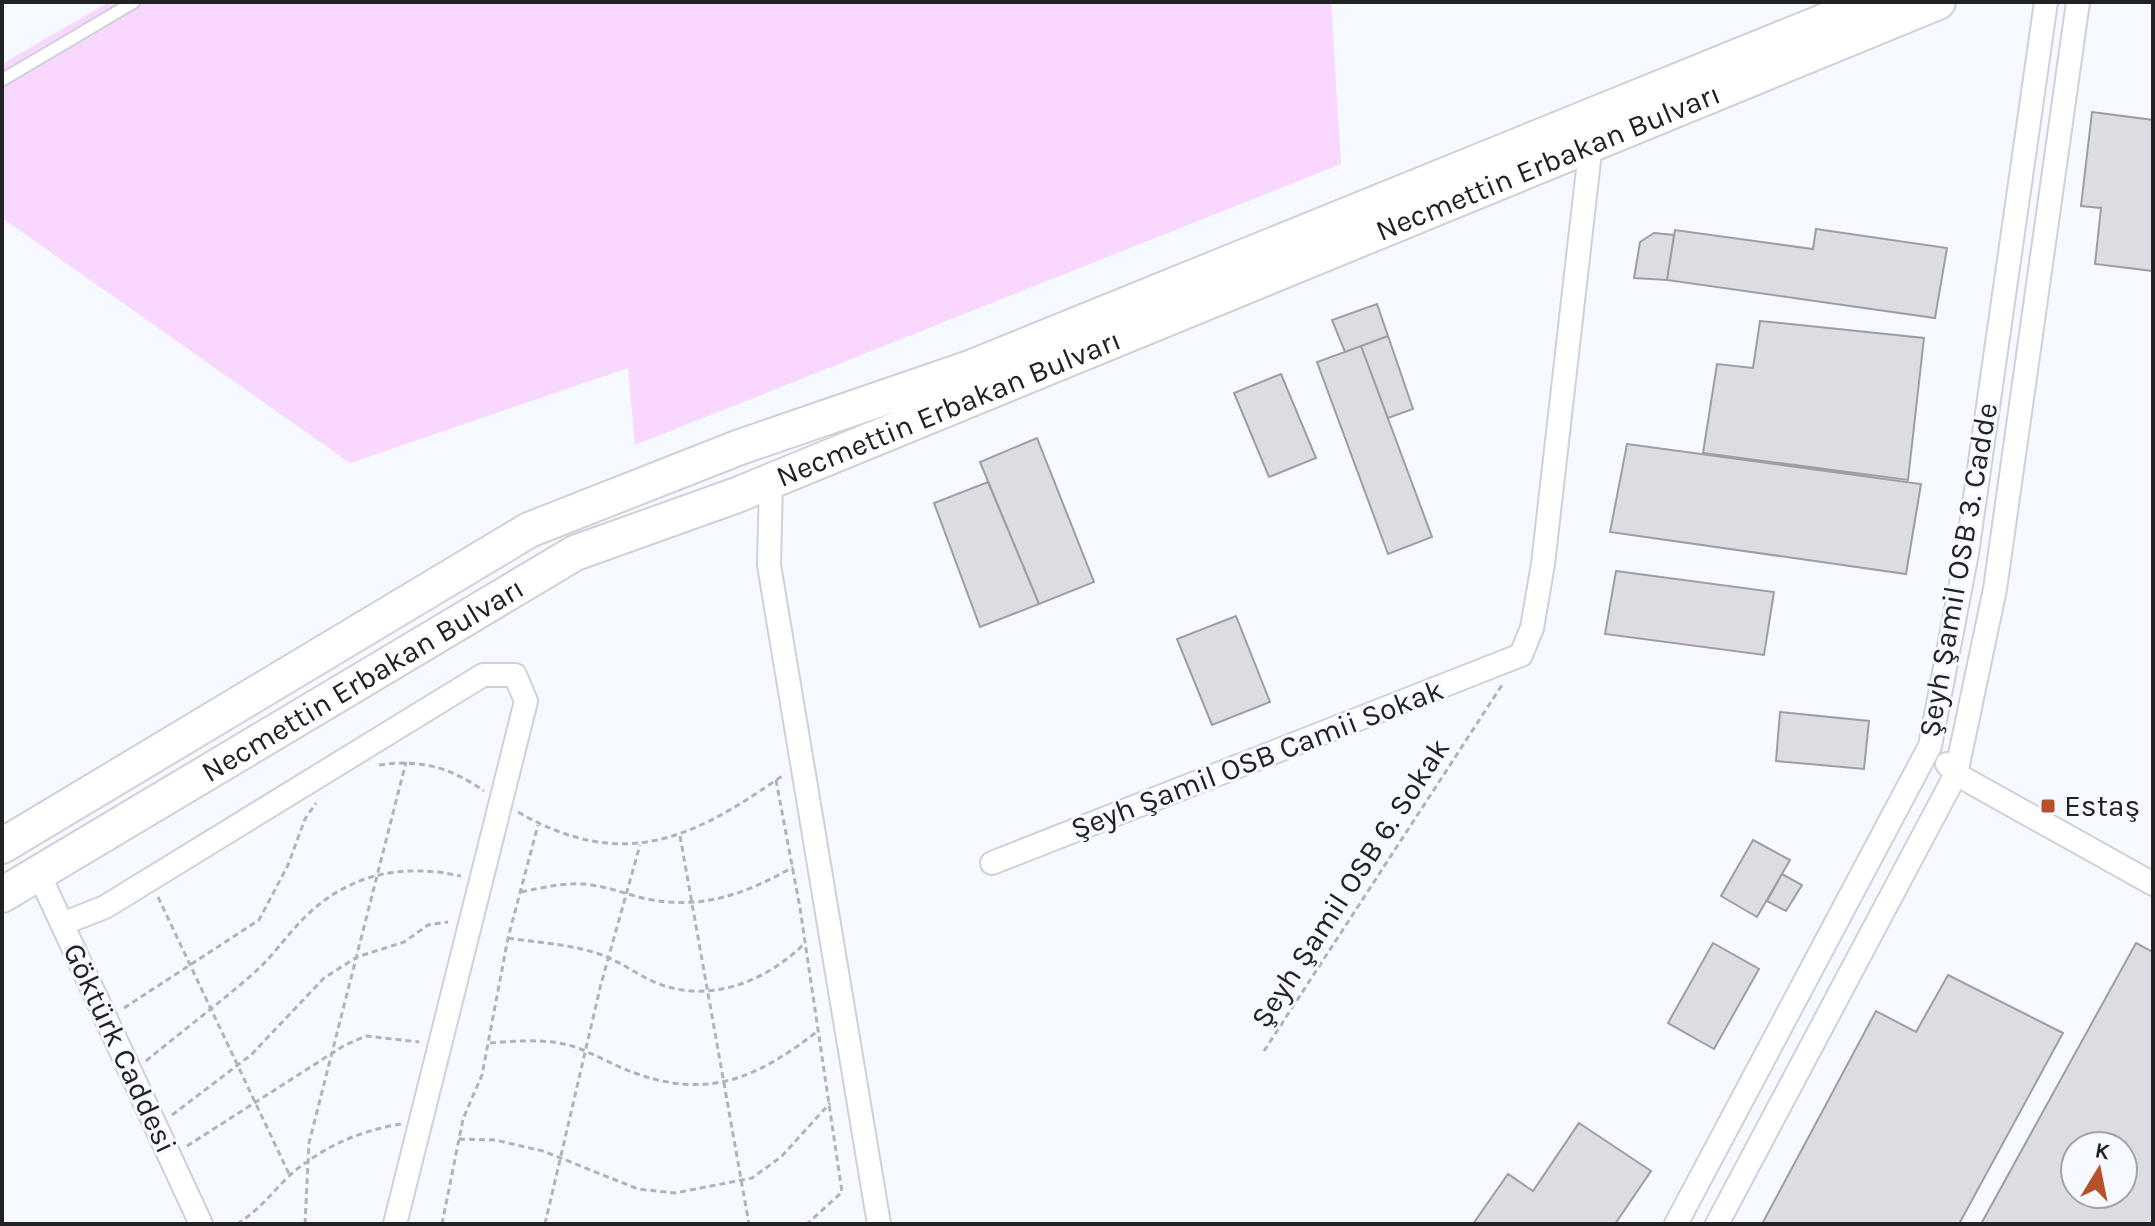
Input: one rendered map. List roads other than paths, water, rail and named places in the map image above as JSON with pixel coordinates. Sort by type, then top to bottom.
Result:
[{"type":"main road","name":"Necmettin Erbakan Bulvarı","points":[[2,846],[529,530],[740,447],[970,368],[1872,2]]},
{"type":"main road","name":"Necmettin Erbakan Bulvarı","points":[[2,895],[575,553],[771,481],[1938,2]]},
{"type":"street","name":"Şeyh Şamil OSB 3. Cadde","points":[[1676,1224],[1930,746],[1967,553],[2046,2]]},
{"type":"street","points":[[1717,1224],[1956,774],[1995,589],[2078,2]]},
{"type":"street","name":"Şeyh Şamil OSB Camii Sokak","points":[[992,863],[1521,655],[1532,628],[1543,564],[1591,143]]},
{"type":"street","points":[[771,481],[769,565],[879,1224]]},
{"type":"street","points":[[62,924],[105,907],[483,675],[515,675],[526,701],[395,1224]]},
{"type":"street","points":[[1930,746],[1956,774],[2153,884]]},
{"type":"street","name":"Göktürk Caddesi","points":[[38,872],[201,1224]]},
{"type":"lane","points":[[2,80],[134,2]]},
{"type":"place","name":"Estaş","points":[[2048,806]]}]
